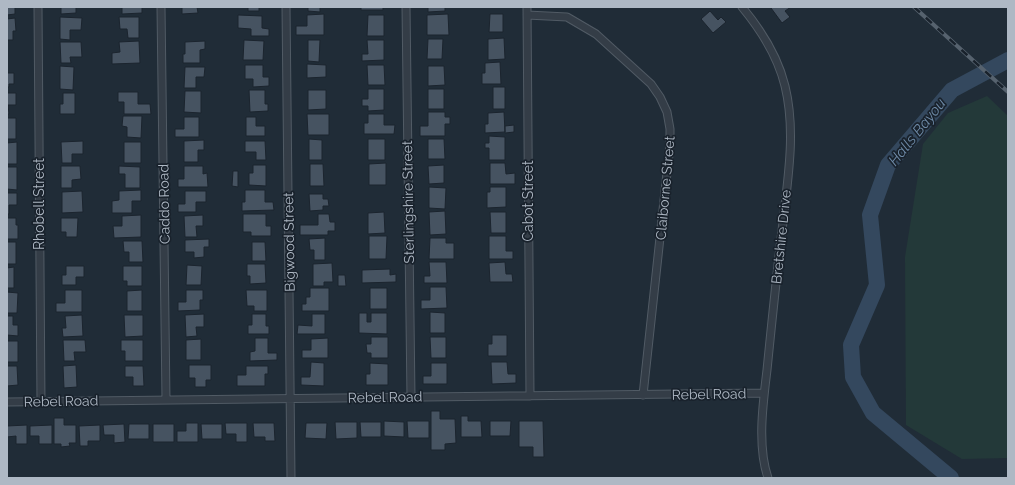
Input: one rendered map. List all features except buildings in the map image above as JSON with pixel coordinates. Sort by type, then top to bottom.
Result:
[{"type":"street","name":"Rhobell Street","points":[[38,7],[41,402]]},
{"type":"street","name":"Caddo Road","points":[[161,7],[166,400]]},
{"type":"street","name":"Bigwood Street","points":[[286,7],[291,478]]},
{"type":"street","name":"Sterlingshire Street","points":[[406,7],[410,397]]},
{"type":"street","name":"Bretshire Drive","points":[[742,7],[756,24],[768,44],[780,70],[785,86],[792,129],[764,393],[762,438],[765,470],[768,478]]},
{"type":"street","name":"Claiborne Street","points":[[527,11],[567,17],[596,34],[651,84],[660,97],[667,112],[670,129],[670,145],[643,395]]},
{"type":"street","name":"Cabot Street","points":[[527,11],[530,396]]},
{"type":"street","name":"Rebel Road","points":[[7,402],[764,393]]},
{"type":"green space","points":[[987,96],[1008,116],[1008,458],[962,459],[906,425],[905,257],[923,144],[948,113]]},
{"type":"waterway","name":"Halls Bayou","points":[[951,478],[873,413],[853,377],[851,345],[877,285],[870,215],[888,165],[952,90],[1008,60]]},
{"type":"railway","points":[[914,7],[1008,92]]}]
